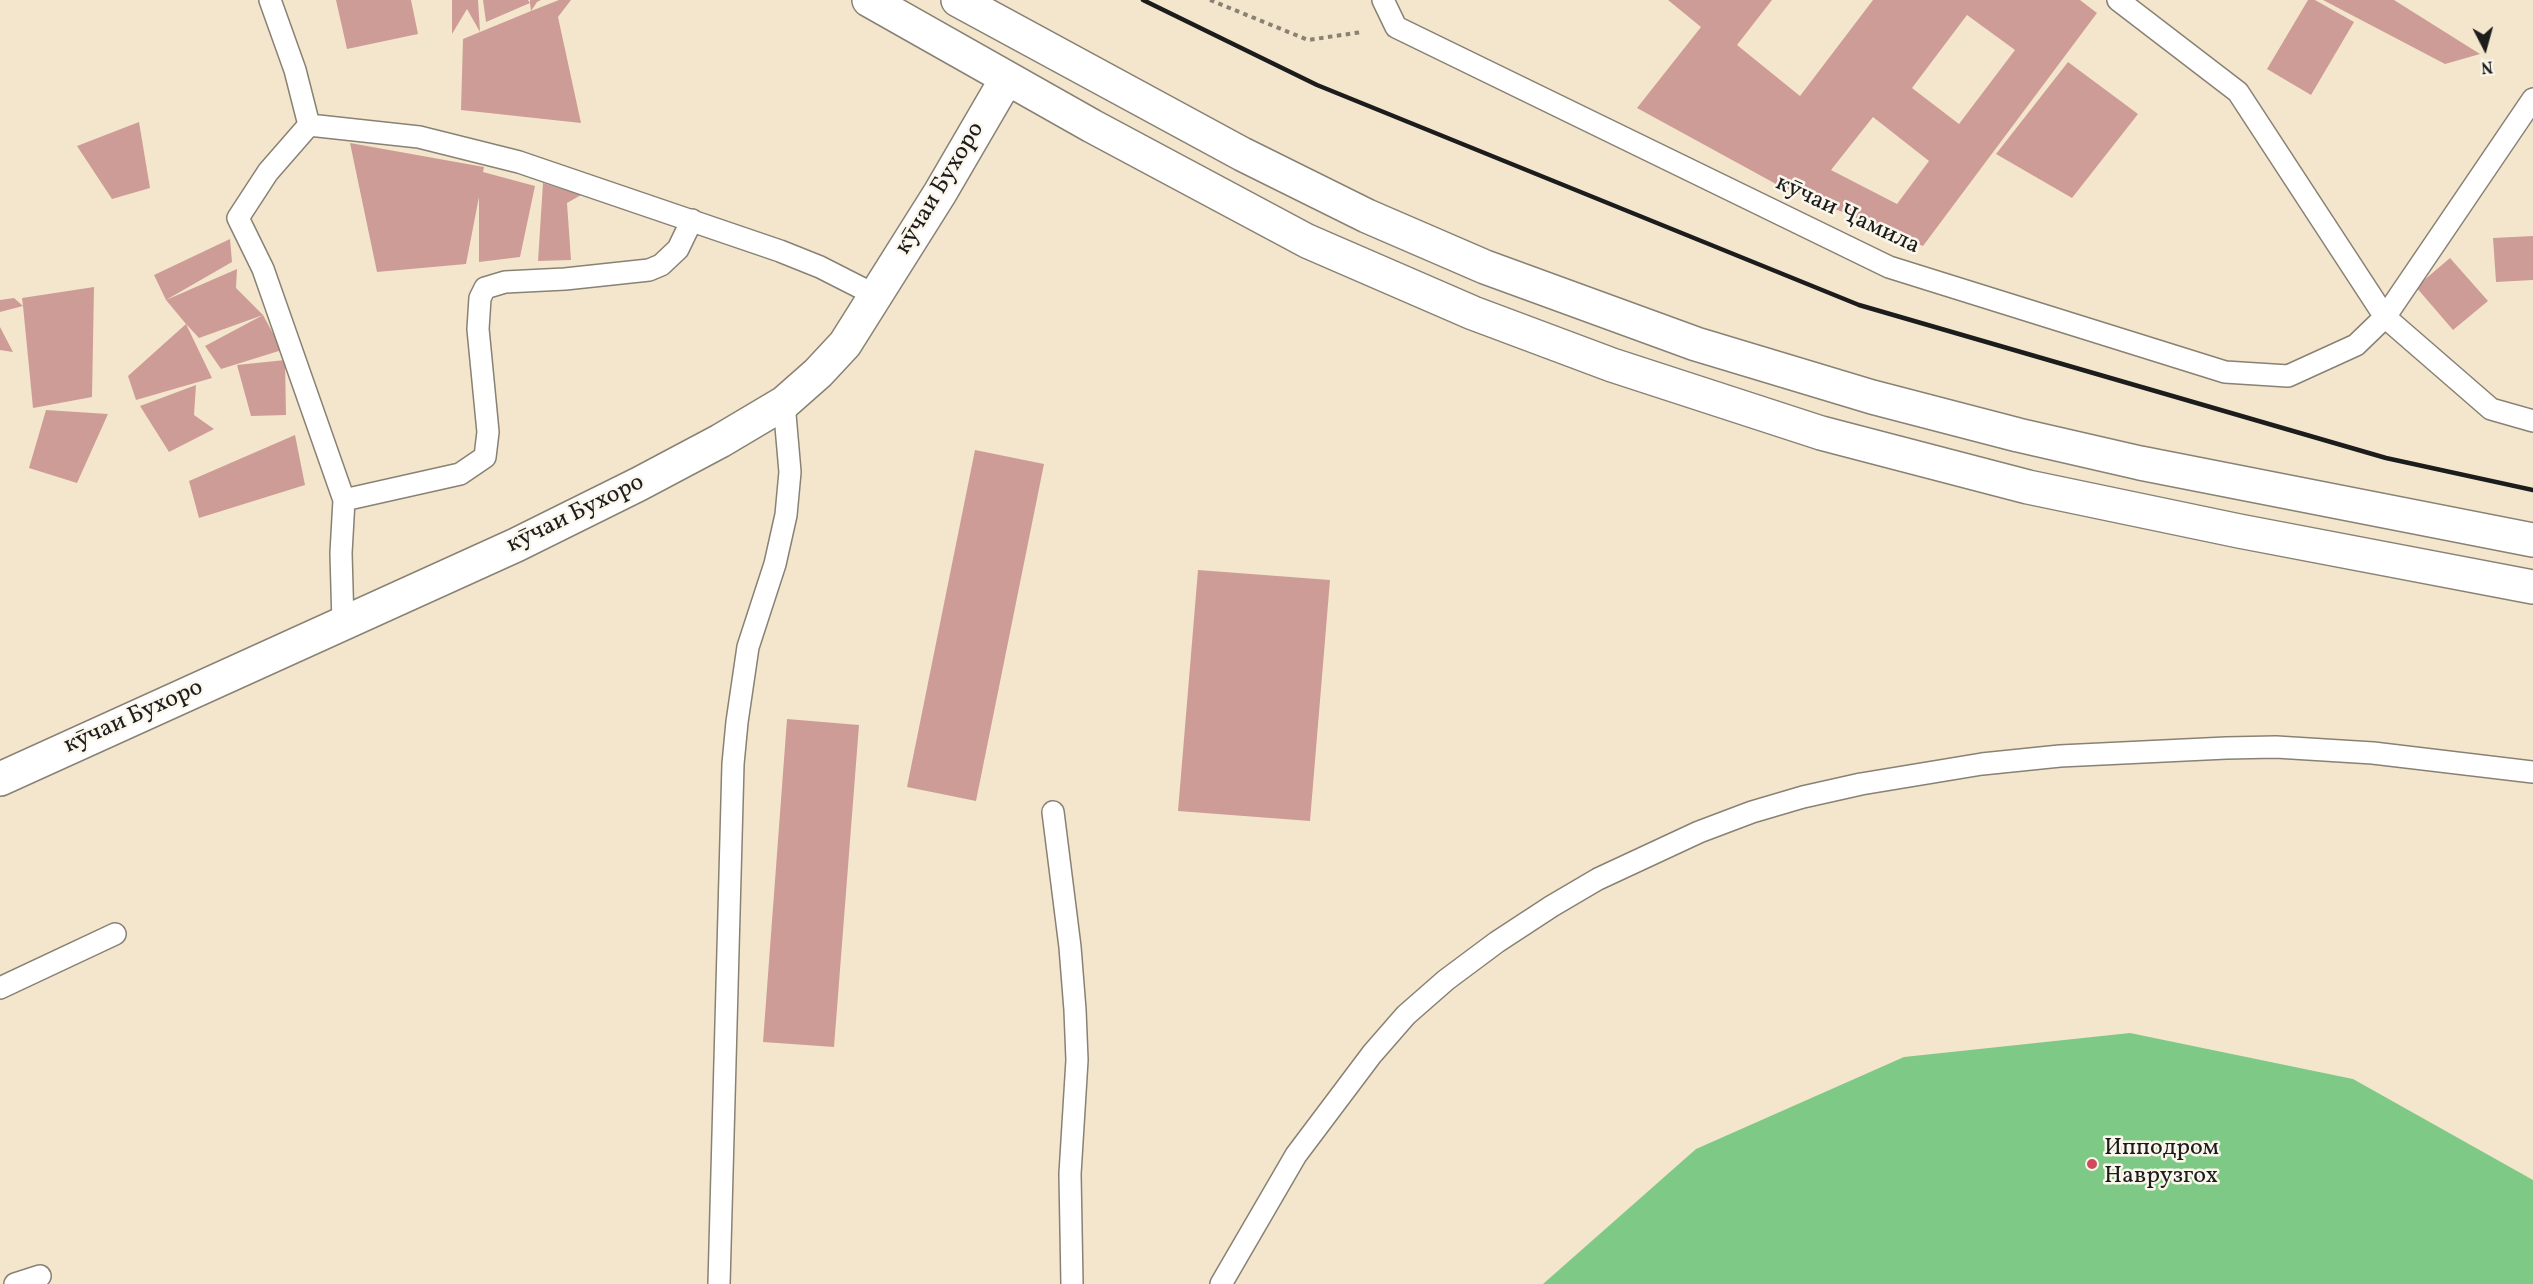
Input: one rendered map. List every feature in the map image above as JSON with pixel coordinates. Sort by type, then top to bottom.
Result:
[{"type":"street","points":[[869,0],[1189,178],[1350,261],[1484,317],[1683,390],[1821,433],[2050,492],[2533,587]]},
{"type":"street","points":[[958,0],[1185,124],[1367,216],[1485,267],[1696,344],[1862,394],[2018,435],[2186,472],[2533,540]]},
{"type":"street","name":"кӯчаи Бухоро","points":[[0,779],[516,545],[639,484],[720,441],[784,403],[818,373],[845,344],[877,296],[1007,78]]},
{"type":"lane","points":[[270,0],[292,61],[309,125]]},
{"type":"lane","points":[[1383,0],[1396,27]]},
{"type":"lane","points":[[2118,0],[2238,92],[2385,316],[2491,409],[2533,421]]},
{"type":"lane","name":"кӯчаи Ҷамила","points":[[1396,27],[1889,267],[2225,372],[2289,376],[2356,345],[2385,316],[2533,99]]},
{"type":"lane","points":[[309,125],[419,137],[519,162],[692,220],[820,267],[877,296]]},
{"type":"lane","points":[[309,125],[268,172],[238,218],[263,269],[344,500],[341,553],[343,624]]},
{"type":"lane","points":[[344,500],[460,474],[485,457],[489,432],[478,328],[480,298],[485,288],[506,282],[565,279],[649,270],[661,264],[678,249],[692,220]]},
{"type":"lane","points":[[719,1284],[736,722],[748,647],[775,564],[786,515],[790,472],[784,403]]},
{"type":"lane","points":[[1221,1284],[1296,1155],[1372,1054],[1406,1015],[1446,980],[1497,942],[1552,906],[1608,874],[1699,832],[1752,812],[1803,797],[1861,784],[1960,767],[2060,756],[2226,747],[2276,747],[2373,753],[2533,772]]},
{"type":"lane","points":[[1053,812],[1069,936],[1075,1010],[1077,1060],[1070,1174],[1072,1284]]},
{"type":"lane","points":[[0,988],[115,934]]},
{"type":"lane","points":[[15,1284],[40,1276]]},
{"type":"path","points":[[1209,0],[1308,40],[1396,27]]},
{"type":"green space","name":"Ипподром Наврузгох","points":[[2130,1033],[2353,1079],[2533,1180],[2533,1284],[1543,1284],[1696,1149],[1904,1057]]},
{"type":"building","points":[[336,0],[411,0],[418,34],[347,49]]},
{"type":"building","points":[[452,0],[478,0],[480,32],[467,9],[452,34]]},
{"type":"building","points":[[483,0],[528,0],[530,3],[486,22]]},
{"type":"building","points":[[530,0],[541,0],[537,2],[531,11]]},
{"type":"building","points":[[559,0],[571,0],[558,17],[581,123],[461,110],[463,39]]},
{"type":"building","points":[[1668,0],[1772,0],[1737,45],[1800,96],[1873,0],[2080,0],[2097,13],[1923,246],[1776,184],[1637,108],[1701,27]],"holes":[[[1967,15],[2015,50],[1959,124],[1912,88]],[[1873,117],[1929,161],[1897,204],[1831,170]]]},
{"type":"building","points":[[2308,0],[2315,0],[2354,22],[2311,95],[2267,69]]},
{"type":"building","points":[[2323,0],[2394,0],[2480,54],[2445,64]]},
{"type":"building","points":[[2068,62],[2138,114],[2072,198],[1996,154]]},
{"type":"building","points":[[139,122],[150,188],[112,199],[77,146]]},
{"type":"building","points":[[350,143],[484,167],[483,172],[535,186],[520,257],[479,262],[479,197],[466,264],[377,272]]},
{"type":"building","points":[[543,183],[581,195],[567,203],[571,260],[538,261]]},
{"type":"building","points":[[2533,236],[2533,280],[2496,282],[2493,238]]},
{"type":"building","points":[[230,239],[232,262],[166,300],[154,275]]},
{"type":"building","points":[[2450,258],[2488,301],[2453,330],[2416,287]]},
{"type":"building","points":[[237,269],[236,288],[263,315],[199,338],[166,300]]},
{"type":"building","points":[[94,287],[92,397],[33,408],[22,298]]},
{"type":"building","points":[[14,298],[23,306],[0,312],[0,300]]},
{"type":"building","points":[[263,315],[282,350],[221,369],[205,346]]},
{"type":"building","points":[[186,324],[212,378],[136,400],[128,376]]},
{"type":"building","points":[[0,327],[13,352],[0,350]]},
{"type":"building","points":[[285,360],[286,415],[251,416],[237,365]]},
{"type":"building","points":[[196,385],[194,415],[214,429],[169,452],[140,406]]},
{"type":"building","points":[[46,410],[108,414],[77,483],[29,468]]},
{"type":"building","points":[[295,435],[305,485],[199,518],[189,481]]},
{"type":"building","points":[[975,450],[1044,464],[976,801],[907,787]]},
{"type":"building","points":[[1198,570],[1330,580],[1310,821],[1178,811]]},
{"type":"building","points":[[787,719],[859,725],[834,1047],[763,1042]]},
{"type":"railway","points":[[1143,0],[1317,85],[1859,305],[2386,458],[2533,490]]},
{"type":"place","name":"Ипподром Наврузгох","points":[[2092,1164]]}]
